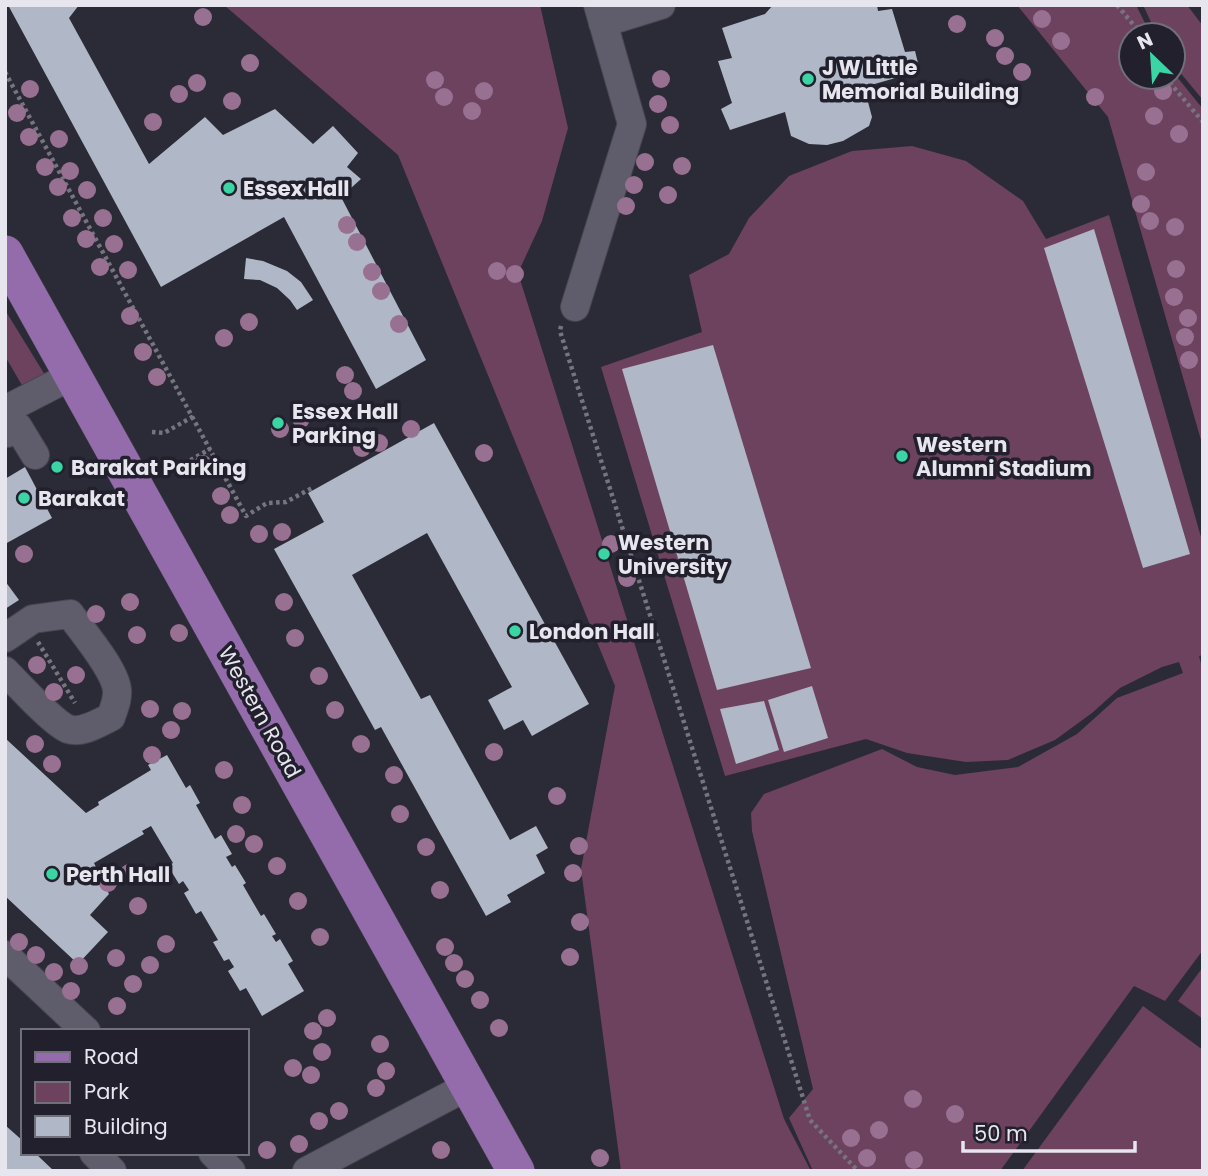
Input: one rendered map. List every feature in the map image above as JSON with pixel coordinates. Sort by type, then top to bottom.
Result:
[{"type":"main road","name":"Western Road","points":[[5,254],[516,1171]]},
{"type":"lane","points":[[575,307],[632,124],[600,14],[661,5]]},
{"type":"lane","points":[[5,410],[73,375]]},
{"type":"lane","points":[[5,430],[7,433],[18,427],[35,455]]},
{"type":"lane","points":[[5,671],[45,711],[68,729],[90,727],[111,717],[117,699],[117,687],[100,655],[69,614],[33,619],[16,631]]},
{"type":"lane","points":[[5,955],[76,1027]]},
{"type":"lane","points":[[307,1171],[468,1086]]},
{"type":"lane","points":[[96,1155],[111,1171]]},
{"type":"lane","points":[[215,1155],[231,1171]]},
{"type":"path","points":[[1117,5],[1130,21]]},
{"type":"path","points":[[5,72],[246,516],[267,503],[286,502],[312,488]]},
{"type":"path","points":[[1177,91],[1203,122]]},
{"type":"path","points":[[575,307],[564,315],[559,331],[810,1120],[858,1171]]},
{"type":"path","points":[[152,432],[164,433],[194,416]]},
{"type":"path","points":[[176,475],[184,464],[210,449]]},
{"type":"path","points":[[16,631],[90,727]]},
{"type":"green space","points":[[224,5],[540,5],[568,128],[542,221],[518,273],[784,1119],[811,1171],[621,1171],[581,869],[615,686],[398,155]]},
{"type":"green space","points":[[1017,5],[1136,5],[1144,21],[1117,21],[1117,91],[1187,89],[1203,109],[1203,447],[1108,117]]},
{"type":"green space","points":[[1143,5],[1187,5],[1203,26],[1203,100],[1187,81],[1187,21],[1150,21]]},
{"type":"green space","name":"Western Alumni Stadium","points":[[912,146],[966,161],[1023,201],[1046,239],[1109,215],[1203,544],[1203,655],[1199,656],[1203,671],[1203,950],[1165,1001],[1134,986],[1000,1171],[813,1171],[789,1118],[813,1089],[752,831],[751,813],[764,794],[882,749],[917,767],[955,775],[1018,767],[1077,734],[1117,698],[1183,673],[1179,662],[1162,667],[1120,688],[1055,740],[1008,760],[966,762],[907,753],[866,739],[725,776],[601,367],[702,332],[689,275],[729,254],[749,218],[789,176],[852,151]]},
{"type":"green space","points":[[5,310],[45,375],[23,387],[5,356]]},
{"type":"green space","points":[[1203,967],[1203,1019],[1178,1001]]},
{"type":"green space","points":[[1143,1006],[1203,1050],[1203,1171],[1022,1171]]},
{"type":"building","name":"Essex Hall","points":[[8,5],[79,5],[69,18],[149,164],[205,117],[223,135],[275,109],[313,144],[333,126],[358,153],[347,167],[361,179],[341,197],[426,360],[376,389],[284,217],[161,287]]},
{"type":"building","name":"J W Little Memorial Building","points":[[773,5],[877,5],[878,11],[892,9],[905,52],[915,51],[920,71],[864,87],[872,117],[869,126],[843,141],[827,145],[809,144],[791,136],[785,112],[730,130],[721,109],[732,103],[718,61],[732,58],[722,28],[765,14]]},
{"type":"building","points":[[1094,229],[1190,554],[1143,568],[1044,248]]},
{"type":"building","points":[[246,258],[263,261],[287,271],[301,282],[313,300],[297,310],[277,288],[260,280],[244,279]]},
{"type":"building","points":[[713,345],[811,668],[717,690],[622,369]]},
{"type":"building","name":"London Hall","points":[[434,423],[589,704],[532,736],[523,720],[504,730],[488,700],[512,687],[427,533],[352,575],[421,699],[430,695],[510,840],[536,826],[548,848],[536,855],[545,873],[507,895],[511,902],[486,916],[381,727],[375,730],[274,549],[324,522],[308,493]]},
{"type":"building","name":"Barakat","points":[[25,467],[52,518],[5,544],[5,479]]},
{"type":"building","points":[[5,581],[19,600],[5,609]]},
{"type":"building","points":[[812,686],[828,738],[784,752],[768,700]]},
{"type":"building","points":[[764,701],[779,750],[736,764],[720,709]]},
{"type":"building","name":"Perth Hall","points":[[5,738],[86,813],[99,805],[98,802],[151,770],[148,765],[167,755],[186,788],[190,785],[200,803],[196,805],[215,839],[221,835],[232,854],[226,857],[232,867],[235,865],[261,916],[264,914],[276,934],[272,936],[276,942],[280,939],[293,961],[288,964],[304,991],[262,1016],[246,988],[240,991],[228,971],[234,967],[229,959],[224,961],[213,942],[218,940],[201,911],[196,914],[184,893],[189,890],[183,881],[179,884],[168,866],[173,863],[151,826],[142,831],[144,834],[94,863],[109,894],[90,915],[108,932],[78,964],[5,896]]},
{"type":"building","points":[[5,1125],[21,1139],[21,1155],[37,1155],[54,1171],[5,1171]]},
{"type":"place","name":"J W Little Memorial Building","points":[[808,79]]},
{"type":"place","name":"Essex Hall","points":[[229,188]]},
{"type":"place","name":"Essex Hall Parking","points":[[278,423]]},
{"type":"place","name":"Western Alumni Stadium","points":[[902,456]]},
{"type":"place","name":"Barakat Parking","points":[[57,467]]},
{"type":"place","name":"Barakat","points":[[24,498]]},
{"type":"place","name":"Western University","points":[[604,554]]},
{"type":"place","name":"London Hall","points":[[515,631]]},
{"type":"place","name":"Perth Hall","points":[[52,874]]}]
